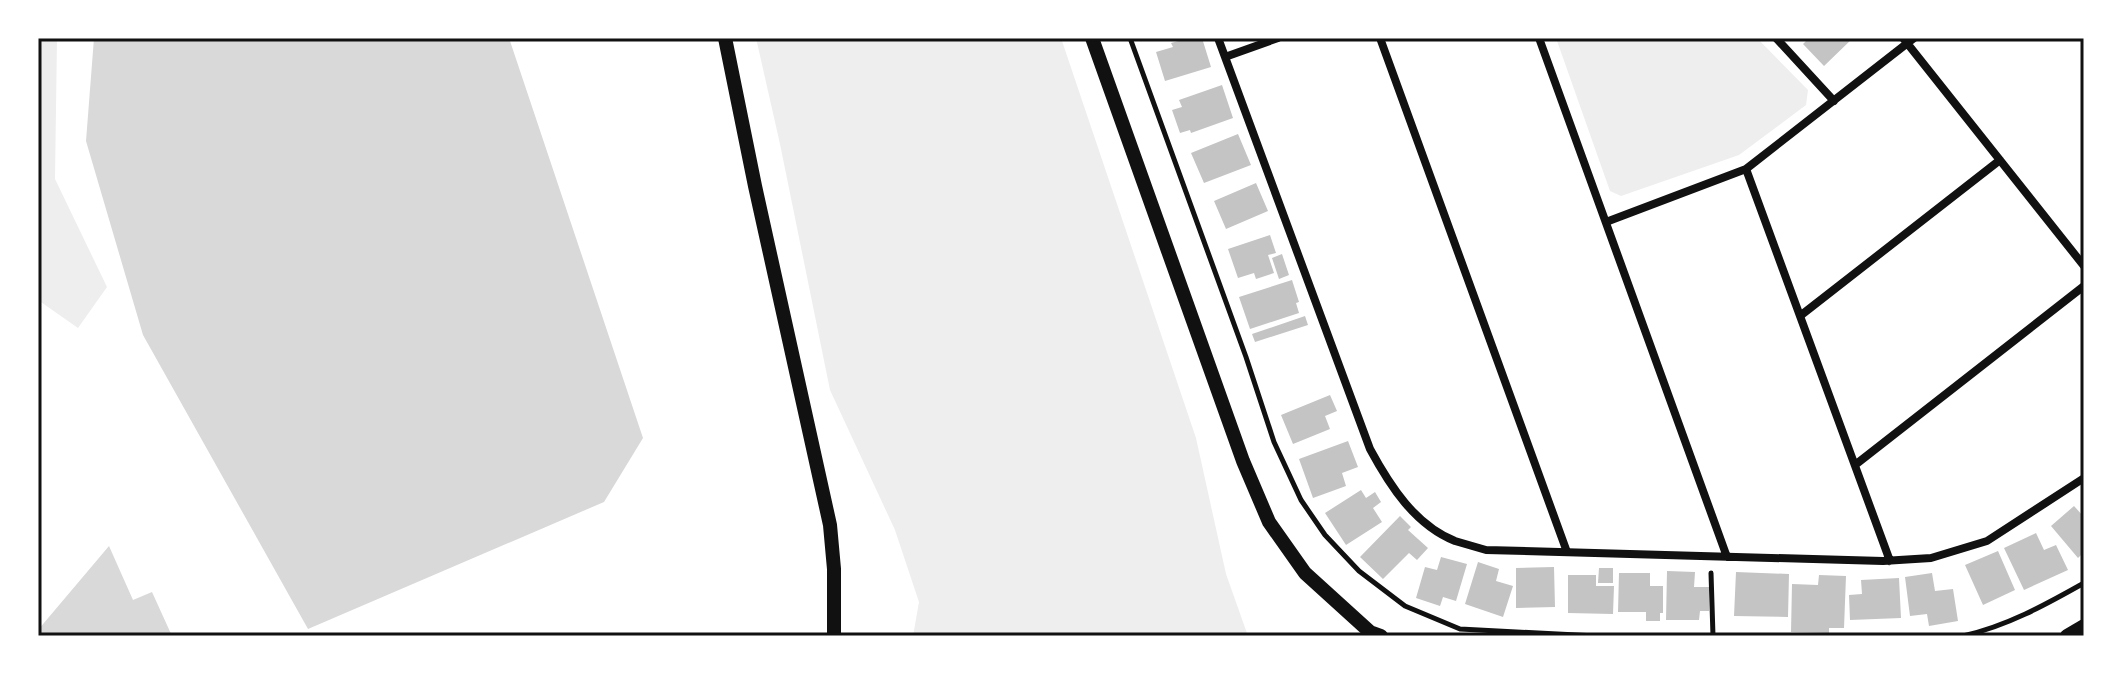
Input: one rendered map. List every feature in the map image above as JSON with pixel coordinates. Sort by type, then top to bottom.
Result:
[{"type":"street","points":[[725,38],[830,525],[834,569],[834,636]]},
{"type":"street","points":[[1092,38],[1243,461],[1269,522],[1305,573],[1370,632],[1381,636]]},
{"type":"street","points":[[1218,38],[1370,449],[1387,481],[1424,522],[1453,540],[1486,550],[1890,561],[1931,558],[1987,541],[2084,478]]},
{"type":"street","points":[[1225,57],[1278,38]]},
{"type":"street","points":[[1380,38],[1567,552]]},
{"type":"street","points":[[1539,38],[1727,557]]},
{"type":"street","points":[[1776,38],[1834,101]]},
{"type":"street","points":[[1606,222],[1746,169],[1908,40],[2084,266]]},
{"type":"street","points":[[1800,316],[2000,160]]},
{"type":"street","points":[[1746,169],[1890,561]]},
{"type":"street","points":[[1855,465],[2084,286]]},
{"type":"street","points":[[2067,636],[2084,626]]},
{"type":"path","points":[[1130,38],[1274,442],[1301,500],[1325,535],[1359,571],[1405,606],[1460,629],[1596,636]]},
{"type":"path","points":[[1711,556],[1713,636]]},
{"type":"path","points":[[1963,636],[2036,611],[2084,583]]},
{"type":"shaded area","points":[[38,38],[57,38],[55,179],[107,287],[78,328],[38,300]]},
{"type":"shaded area","points":[[94,38],[509,38],[643,438],[604,502],[308,629],[143,335],[86,141]]},
{"type":"shaded area","points":[[756,38],[1061,38],[1196,438],[1226,574],[1248,636],[913,636],[919,602],[895,530],[830,390]]},
{"type":"shaded area","points":[[1556,38],[1757,38],[1808,90],[1806,105],[1739,155],[1621,196],[1610,191]]},
{"type":"shaded area","points":[[109,546],[133,600],[152,592],[172,636],[38,636],[38,630]]},
{"type":"building","points":[[1202,38],[1211,67],[1165,81],[1156,52],[1173,47],[1171,43]]},
{"type":"building","points":[[1809,38],[1853,38],[1824,66],[1803,44]]},
{"type":"building","points":[[1222,85],[1233,118],[1191,133],[1190,130],[1180,133],[1172,110],[1182,107],[1179,100]]},
{"type":"building","points":[[1238,134],[1251,165],[1204,183],[1191,153]]},
{"type":"building","points":[[1256,183],[1268,211],[1226,229],[1214,201]]},
{"type":"building","points":[[1270,235],[1276,253],[1268,255],[1274,273],[1256,279],[1254,273],[1238,278],[1228,249]]},
{"type":"building","points":[[1282,254],[1289,275],[1279,279],[1272,258]]},
{"type":"building","points":[[1292,280],[1299,313],[1250,329],[1239,297]]},
{"type":"building","points":[[1305,316],[1308,325],[1255,342],[1252,334]]},
{"type":"building","points":[[1330,395],[1337,411],[1325,416],[1330,429],[1293,444],[1281,415]]},
{"type":"building","points":[[1348,441],[1358,467],[1342,473],[1346,486],[1313,498],[1299,459]]},
{"type":"building","points":[[1361,490],[1366,498],[1375,492],[1381,502],[1373,508],[1382,522],[1346,545],[1325,513]]},
{"type":"building","points":[[2074,506],[2084,517],[2084,552],[2078,558],[2051,526]]},
{"type":"building","points":[[1400,516],[1411,527],[1408,530],[1428,548],[1417,560],[1409,553],[1383,579],[1360,557]]},
{"type":"building","points":[[2036,533],[2044,550],[2056,545],[2068,570],[2024,590],[2004,548]]},
{"type":"building","points":[[1998,551],[2015,590],[1983,605],[1965,565]]},
{"type":"building","points":[[1441,557],[1467,564],[1456,601],[1443,597],[1440,606],[1416,598],[1425,567],[1437,570]]},
{"type":"building","points":[[1478,562],[1499,569],[1496,581],[1513,586],[1503,617],[1465,604]]},
{"type":"building","points":[[1554,567],[1555,607],[1516,608],[1516,568]]},
{"type":"building","points":[[1599,568],[1613,568],[1613,583],[1598,583]]},
{"type":"building","points":[[1667,571],[1695,572],[1694,587],[1709,587],[1709,611],[1700,611],[1699,620],[1666,620]]},
{"type":"building","points":[[1736,572],[1789,574],[1788,617],[1734,616]]},
{"type":"building","points":[[1619,573],[1650,573],[1650,586],[1663,586],[1660,621],[1646,621],[1646,612],[1618,612]]},
{"type":"building","points":[[1932,573],[1935,591],[1953,589],[1958,621],[1929,626],[1927,614],[1910,616],[1905,577]]},
{"type":"building","points":[[1568,575],[1596,575],[1596,586],[1614,586],[1613,614],[1568,613]]},
{"type":"building","points":[[1819,575],[1846,576],[1844,628],[1829,628],[1829,633],[1791,632],[1792,584],[1818,585]]},
{"type":"building","points":[[1899,578],[1901,618],[1850,620],[1849,595],[1862,594],[1861,580]]}]
